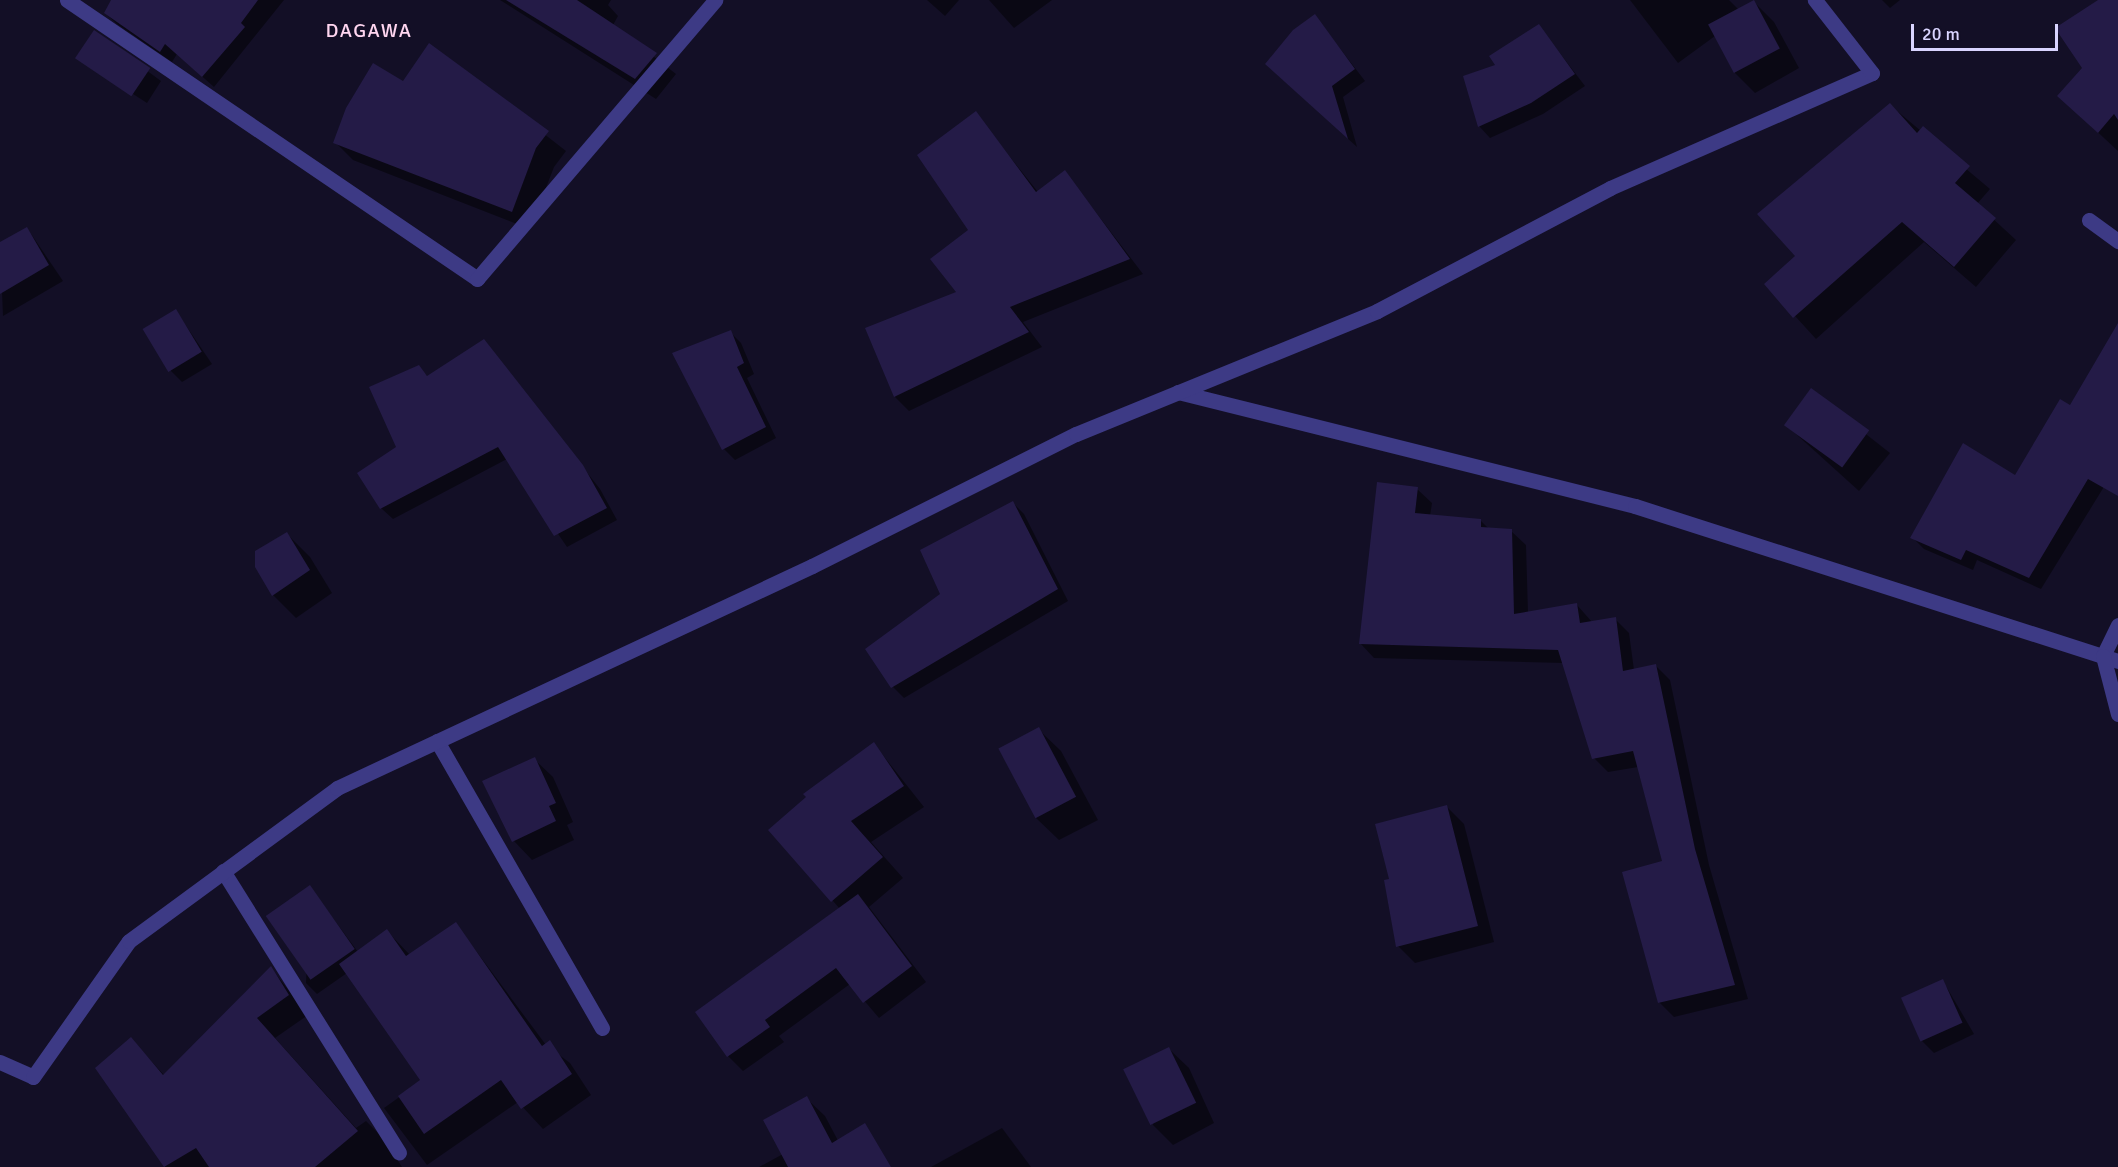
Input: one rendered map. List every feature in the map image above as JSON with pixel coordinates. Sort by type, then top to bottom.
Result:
[{"type":"street","points":[[67,0],[477,279],[715,0]]},
{"type":"street","points":[[0,1062],[33,1077],[129,941],[337,788],[812,566],[1076,434],[1377,311],[1610,189],[1872,73],[1815,0]]},
{"type":"street","points":[[2089,220],[2118,241]]},
{"type":"street","points":[[1178,392],[1635,506],[2118,661]]},
{"type":"street","points":[[2118,625],[2103,656],[2118,714]]},
{"type":"street","points":[[437,741],[602,1028]]},
{"type":"street","points":[[223,871],[399,1153]]},
{"type":"building","points":[[111,0],[258,0],[241,23],[245,27],[202,77],[165,44],[160,52],[104,13]]},
{"type":"building","points":[[506,0],[577,0],[657,53],[635,79]]},
{"type":"building","points":[[1754,0],[1780,49],[1734,73],[1708,24]]},
{"type":"building","points":[[2098,0],[2118,0],[2118,120],[2114,114],[2098,133],[2057,96],[2082,68],[2055,28]]},
{"type":"building","points":[[1315,14],[1355,69],[1332,86],[1348,139],[1265,64],[1293,30]]},
{"type":"building","points":[[1539,24],[1575,74],[1531,103],[1478,127],[1463,76],[1495,65],[1489,56]]},
{"type":"building","points":[[94,30],[150,68],[131,96],[75,58]]},
{"type":"building","points":[[429,43],[549,131],[536,148],[512,212],[333,143],[346,108],[373,63],[403,81]]},
{"type":"building","points":[[1890,103],[1917,133],[1923,126],[1970,166],[1955,183],[1996,218],[1954,267],[1902,222],[1793,318],[1764,284],[1795,256],[1757,214]]},
{"type":"building","points":[[976,111],[1036,192],[1065,170],[1130,259],[1010,307],[1029,332],[894,397],[865,328],[956,292],[930,259],[968,230],[917,155]]},
{"type":"building","points":[[27,227],[49,265],[0,294],[0,242]]},
{"type":"building","points":[[176,309],[202,352],[168,372],[143,329]]},
{"type":"building","points":[[2118,323],[2118,496],[2088,479],[2029,578],[1966,550],[1961,560],[1910,538],[1963,443],[2015,475],[2060,399],[2070,405]]},
{"type":"building","points":[[731,330],[744,363],[737,367],[766,427],[722,450],[672,353]]},
{"type":"building","points":[[484,339],[583,465],[607,508],[554,536],[498,447],[380,509],[357,473],[396,447],[369,387],[419,365],[427,376]]},
{"type":"building","points":[[1811,388],[1869,430],[1842,468],[1784,425]]},
{"type":"building","points":[[1377,482],[1418,487],[1415,513],[1481,519],[1481,527],[1512,529],[1514,614],[1577,603],[1580,623],[1616,617],[1623,671],[1656,664],[1695,849],[1735,985],[1658,1003],[1622,872],[1662,861],[1633,751],[1592,759],[1558,650],[1359,644]]},
{"type":"building","points":[[1013,501],[1058,589],[891,688],[865,649],[940,594],[920,550]]},
{"type":"building","points":[[287,532],[310,570],[272,596],[255,567],[255,551]]},
{"type":"building","points":[[1039,727],[1076,797],[1035,818],[998,749]]},
{"type":"building","points":[[874,742],[904,786],[851,821],[883,857],[831,902],[768,830],[806,797],[803,794]]},
{"type":"building","points":[[535,757],[556,803],[549,806],[556,821],[512,842],[482,781]]},
{"type":"building","points":[[1447,805],[1478,926],[1396,947],[1384,880],[1389,879],[1375,824]]},
{"type":"building","points":[[310,885],[355,949],[311,980],[266,916]]},
{"type":"building","points":[[858,894],[912,966],[863,1003],[836,968],[765,1020],[770,1027],[727,1057],[695,1012]]},
{"type":"building","points":[[456,922],[542,1046],[550,1040],[572,1074],[521,1109],[501,1080],[424,1134],[398,1096],[420,1080],[339,964],[387,929],[406,956]]},
{"type":"building","points":[[271,966],[289,995],[257,1018],[358,1131],[315,1167],[209,1167],[196,1148],[164,1167],[95,1068],[131,1037],[163,1075]]},
{"type":"building","points":[[1943,979],[1963,1023],[1921,1042],[1901,998]]},
{"type":"building","points":[[1169,1047],[1196,1103],[1150,1125],[1123,1069]]},
{"type":"building","points":[[807,1096],[832,1143],[865,1123],[891,1167],[788,1167],[763,1120]]},
{"type":"district","name":"DAGAWA","points":[[369,30]]}]
